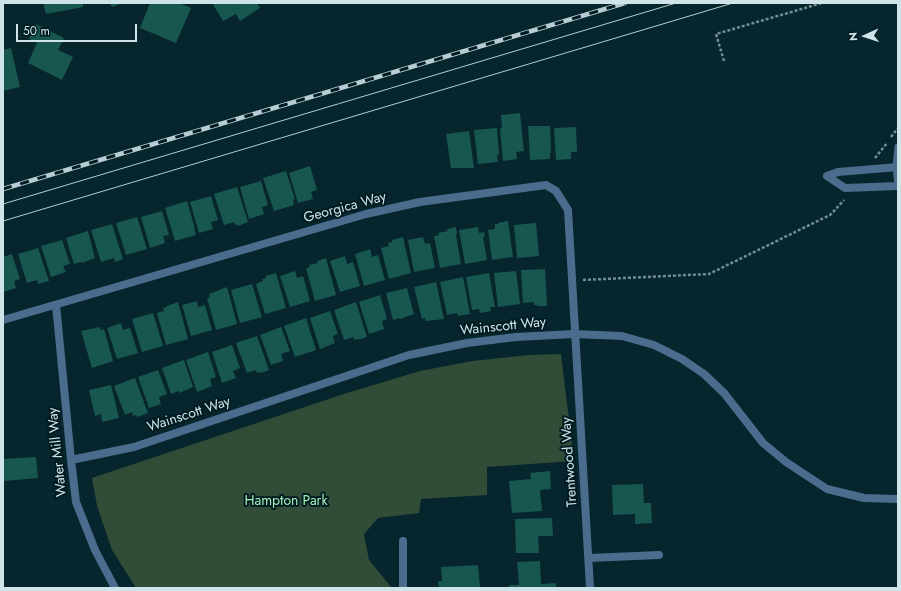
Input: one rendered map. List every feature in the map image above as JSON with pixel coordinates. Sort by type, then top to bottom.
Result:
[{"type":"street","points":[[897,167],[838,172],[828,176],[845,188],[898,186]]},
{"type":"street","name":"Georgica Way","points":[[3,320],[366,214],[420,202],[546,185],[556,191],[568,210],[574,334]]},
{"type":"street","name":"Water Mill Way","points":[[56,305],[70,460],[76,502],[95,550],[116,588]]},
{"type":"street","name":"Wainscott Way","points":[[70,460],[134,447],[409,355],[481,341],[516,337],[574,334],[622,336],[654,345],[682,359],[704,374],[724,393],[763,443],[786,462],[827,489],[864,498],[898,499]]},
{"type":"street","name":"Trentwood Way","points":[[574,334],[590,588]]},
{"type":"street","points":[[404,541],[404,588]]},
{"type":"street","points":[[589,558],[659,555]]},
{"type":"lane","points":[[898,147],[898,186]]},
{"type":"path","points":[[724,61],[716,34],[822,3]]},
{"type":"path","points":[[867,169],[898,128]]},
{"type":"path","points":[[572,281],[709,274],[830,214],[836,210],[853,188]]},
{"type":"green space","name":"Hampton Park","points":[[561,354],[574,461],[487,467],[487,495],[421,499],[419,513],[378,518],[364,534],[369,560],[392,588],[136,588],[112,550],[97,506],[92,478],[347,393],[420,371],[472,361],[529,355]]},
{"type":"building","points":[[43,3],[83,3],[83,7],[46,14]]},
{"type":"building","points":[[110,3],[122,3],[112,7]]},
{"type":"building","points":[[150,3],[179,3],[191,8],[176,43],[140,28]]},
{"type":"building","points":[[212,3],[257,3],[260,8],[240,21],[236,14],[223,21]]},
{"type":"building","points":[[36,24],[64,38],[58,50],[73,57],[62,80],[28,63],[37,43],[29,39]]},
{"type":"building","points":[[11,48],[20,87],[3,91],[3,50]]},
{"type":"building","points":[[520,113],[524,151],[516,152],[517,159],[503,161],[500,129],[502,128],[501,115]]},
{"type":"building","points":[[528,126],[550,126],[550,159],[530,160]]},
{"type":"building","points":[[576,127],[577,152],[571,152],[571,159],[556,160],[554,128]]},
{"type":"building","points":[[497,128],[499,155],[497,155],[498,162],[478,164],[474,130]]},
{"type":"building","points":[[469,131],[474,168],[451,168],[446,134]]},
{"type":"building","points":[[310,166],[317,190],[311,192],[313,199],[298,203],[289,173]]},
{"type":"building","points":[[286,171],[295,199],[293,200],[294,205],[274,211],[263,178]]},
{"type":"building","points":[[261,181],[268,205],[262,207],[264,214],[249,219],[240,187]]},
{"type":"building","points":[[237,187],[248,222],[238,226],[237,224],[235,225],[234,222],[224,225],[214,194]]},
{"type":"building","points":[[211,196],[218,220],[211,222],[213,229],[199,233],[190,202]]},
{"type":"building","points":[[187,201],[196,235],[175,241],[165,208]]},
{"type":"building","points":[[162,211],[169,235],[163,236],[165,243],[150,248],[141,217]]},
{"type":"building","points":[[137,217],[147,249],[126,255],[116,223]]},
{"type":"building","points":[[508,221],[513,257],[492,260],[488,230],[495,229],[495,224]]},
{"type":"building","points":[[536,223],[539,256],[517,258],[514,225]]},
{"type":"building","points":[[112,224],[123,259],[115,262],[114,258],[101,262],[91,230]]},
{"type":"building","points":[[456,227],[461,264],[440,268],[434,236],[439,235],[438,233],[448,231],[447,229]]},
{"type":"building","points":[[478,227],[479,233],[484,232],[485,237],[483,237],[487,260],[465,264],[459,230]]},
{"type":"building","points":[[88,231],[95,258],[82,263],[74,264],[66,238]]},
{"type":"building","points":[[403,237],[411,273],[389,279],[381,248],[389,246],[388,243],[392,242],[392,240]]},
{"type":"building","points":[[423,237],[425,244],[430,243],[435,268],[414,272],[408,240]]},
{"type":"building","points":[[62,240],[70,264],[63,266],[66,272],[51,277],[41,246]]},
{"type":"building","points":[[38,248],[49,281],[38,284],[37,280],[27,283],[18,254]]},
{"type":"building","points":[[370,249],[372,257],[378,255],[385,280],[364,286],[355,254]]},
{"type":"building","points":[[12,254],[20,279],[14,281],[16,288],[3,292],[3,257]]},
{"type":"building","points":[[345,256],[347,264],[353,262],[360,286],[340,292],[330,261]]},
{"type":"building","points":[[326,258],[336,295],[315,301],[306,268],[310,267],[309,265],[318,263],[317,261]]},
{"type":"building","points":[[545,269],[547,306],[537,306],[534,305],[534,302],[523,303],[521,270]]},
{"type":"building","points":[[295,271],[297,278],[303,276],[310,301],[290,307],[280,276]]},
{"type":"building","points":[[516,271],[520,304],[498,307],[494,273]]},
{"type":"building","points":[[276,273],[286,308],[265,314],[256,284],[263,281],[262,279],[266,278],[266,276]]},
{"type":"building","points":[[489,273],[495,307],[490,307],[491,311],[480,313],[479,309],[472,310],[466,277]]},
{"type":"building","points":[[463,277],[470,314],[458,316],[457,313],[447,315],[440,282]]},
{"type":"building","points":[[436,282],[444,319],[426,321],[425,318],[422,319],[414,287]]},
{"type":"building","points":[[252,284],[262,317],[240,323],[231,290]]},
{"type":"building","points":[[227,287],[237,324],[216,330],[207,298],[210,297],[209,294]]},
{"type":"building","points":[[407,288],[414,314],[393,320],[386,293]]},
{"type":"building","points":[[380,295],[387,319],[382,321],[384,329],[369,334],[359,302]]},
{"type":"building","points":[[197,301],[198,307],[205,305],[212,330],[191,336],[182,305]]},
{"type":"building","points":[[178,302],[188,339],[166,345],[157,313],[164,311],[163,308]]},
{"type":"building","points":[[356,302],[367,337],[354,340],[353,337],[344,340],[334,310]]},
{"type":"building","points":[[330,311],[338,334],[333,336],[335,343],[320,349],[310,318]]},
{"type":"building","points":[[153,313],[163,346],[142,352],[132,319]]},
{"type":"building","points":[[306,318],[316,350],[295,357],[284,326]]},
{"type":"building","points":[[121,323],[123,330],[130,328],[138,353],[117,359],[107,328]]},
{"type":"building","points":[[100,327],[101,330],[104,329],[113,361],[92,368],[81,331]]},
{"type":"building","points":[[281,327],[290,351],[281,354],[283,361],[271,365],[260,335]]},
{"type":"building","points":[[257,336],[269,370],[261,373],[257,373],[256,370],[247,373],[236,343]]},
{"type":"building","points":[[232,345],[240,368],[233,371],[236,378],[222,383],[212,352]]},
{"type":"building","points":[[208,352],[216,377],[210,379],[212,386],[197,392],[186,360]]},
{"type":"building","points":[[184,360],[193,387],[179,393],[179,391],[171,394],[162,368]]},
{"type":"building","points":[[158,370],[167,394],[159,397],[161,404],[149,408],[138,377]]},
{"type":"building","points":[[135,378],[148,413],[137,417],[136,415],[133,416],[132,412],[125,415],[114,386]]},
{"type":"building","points":[[111,385],[119,418],[102,422],[101,414],[95,416],[89,390]]},
{"type":"building","points":[[36,457],[38,478],[4,481],[3,459]]},
{"type":"building","points":[[550,471],[551,489],[540,490],[542,511],[512,513],[509,481],[531,479],[530,473]]},
{"type":"building","points":[[643,484],[644,503],[651,503],[652,523],[635,524],[635,514],[613,515],[612,485]]},
{"type":"building","points":[[552,518],[553,536],[538,536],[539,553],[516,553],[515,519]]},
{"type":"building","points":[[540,561],[541,584],[556,583],[556,588],[509,588],[509,585],[519,585],[517,562]]},
{"type":"building","points":[[478,565],[480,588],[439,588],[438,581],[442,581],[441,567]]},
{"type":"tram line","points":[[3,204],[676,3]]},
{"type":"tram line","points":[[3,221],[733,3]]},
{"type":"railway","points":[[3,189],[625,3]]}]
